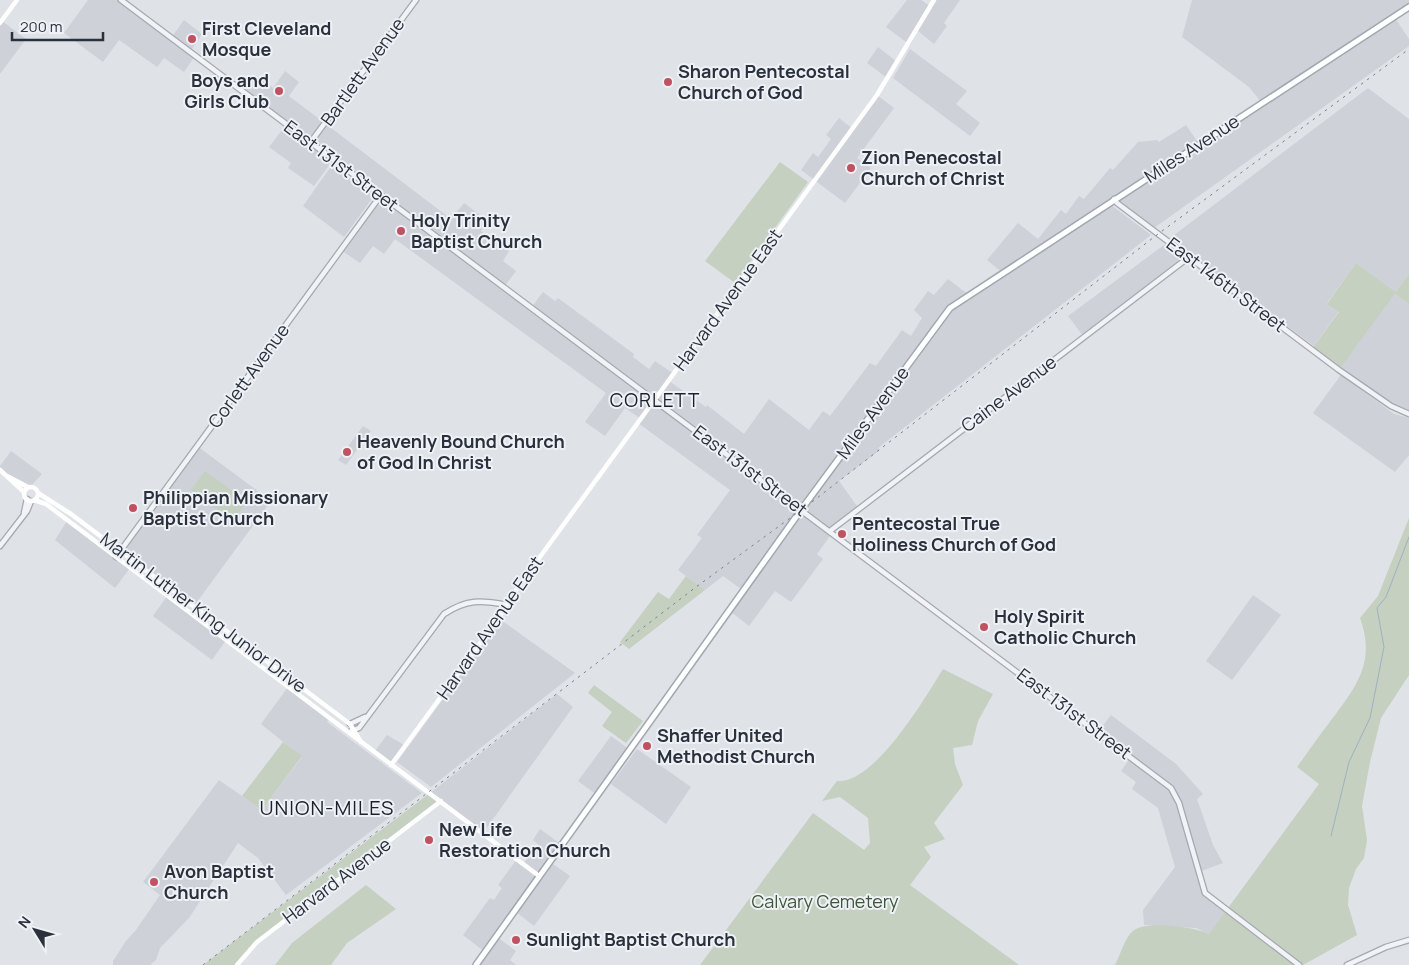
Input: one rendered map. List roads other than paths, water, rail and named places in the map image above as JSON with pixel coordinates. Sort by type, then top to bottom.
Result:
[{"type":"main road","points":[[0,23],[17,0]]},
{"type":"main road","name":"Harvard Avenue East","points":[[392,765],[877,96],[934,0]]},
{"type":"main road","name":"Miles Avenue","points":[[476,965],[801,510],[950,308],[1409,7]]},
{"type":"main road","points":[[0,470],[26,490],[30,500],[38,493]]},
{"type":"main road","name":"Martin Luther King Junior Drive","points":[[26,490],[34,487],[38,493],[72,514],[357,729]]},
{"type":"main road","name":"Martin Luther King Junior Drive","points":[[30,500],[46,504],[540,876]]},
{"type":"main road","points":[[357,729],[362,743]]},
{"type":"main road","name":"Harvard Avenue","points":[[237,965],[257,942],[441,801]]},
{"type":"street","name":"East 131st Street","points":[[120,0],[1171,788],[1179,803],[1205,893],[1299,965]]},
{"type":"street","name":"Bartlett Avenue","points":[[310,143],[416,0]]},
{"type":"street","name":"Corlett Avenue","points":[[116,557],[382,196]]},
{"type":"street","name":"East 146th Street","points":[[1114,199],[1340,370],[1391,406],[1409,414]]},
{"type":"street","name":"Caine Avenue","points":[[830,531],[1189,257]]},
{"type":"street","points":[[0,546],[24,513],[30,500]]},
{"type":"street","points":[[345,730],[357,729],[444,614],[464,603],[478,601],[507,605]]},
{"type":"street","points":[[350,724],[368,715]]},
{"type":"street","points":[[1346,965],[1386,946],[1409,940]]},
{"type":"waterway","points":[[1331,836],[1349,762],[1370,718],[1384,647],[1377,608],[1386,597],[1409,537]]},
{"type":"railway","points":[[203,965],[696,587],[808,505],[1158,234],[1409,49]]},
{"type":"place","name":"First Cleveland Mosque","points":[[192,39]]},
{"type":"place","name":"Sharon Pentecostal Church of God","points":[[668,82]]},
{"type":"place","name":"Boys and Girls Club","points":[[279,91]]},
{"type":"place","name":"Zion Penecostal Church of Christ","points":[[851,168]]},
{"type":"place","name":"Holy Trinity Baptist Church","points":[[401,231]]},
{"type":"place","name":"Heavenly Bound Church of God In Christ","points":[[347,452]]},
{"type":"place","name":"Philippian Missionary Baptist Church","points":[[133,508]]},
{"type":"place","name":"Pentecostal True Holiness Church of God","points":[[842,534]]},
{"type":"place","name":"Holy Spirit Catholic Church","points":[[984,627]]},
{"type":"place","name":"Shaffer United Methodist Church","points":[[647,746]]},
{"type":"place","name":"New Life Restoration Church","points":[[429,840]]},
{"type":"place","name":"Avon Baptist Church","points":[[154,882]]},
{"type":"place","name":"Sunlight Baptist Church","points":[[516,940]]},
{"type":"district","name":"CORLETT","points":[[655,400]]},
{"type":"district","name":"UNION-MILES","points":[[327,808]]},
{"type":"park label","name":"Calvary Cemetery","points":[[825,902]]}]
